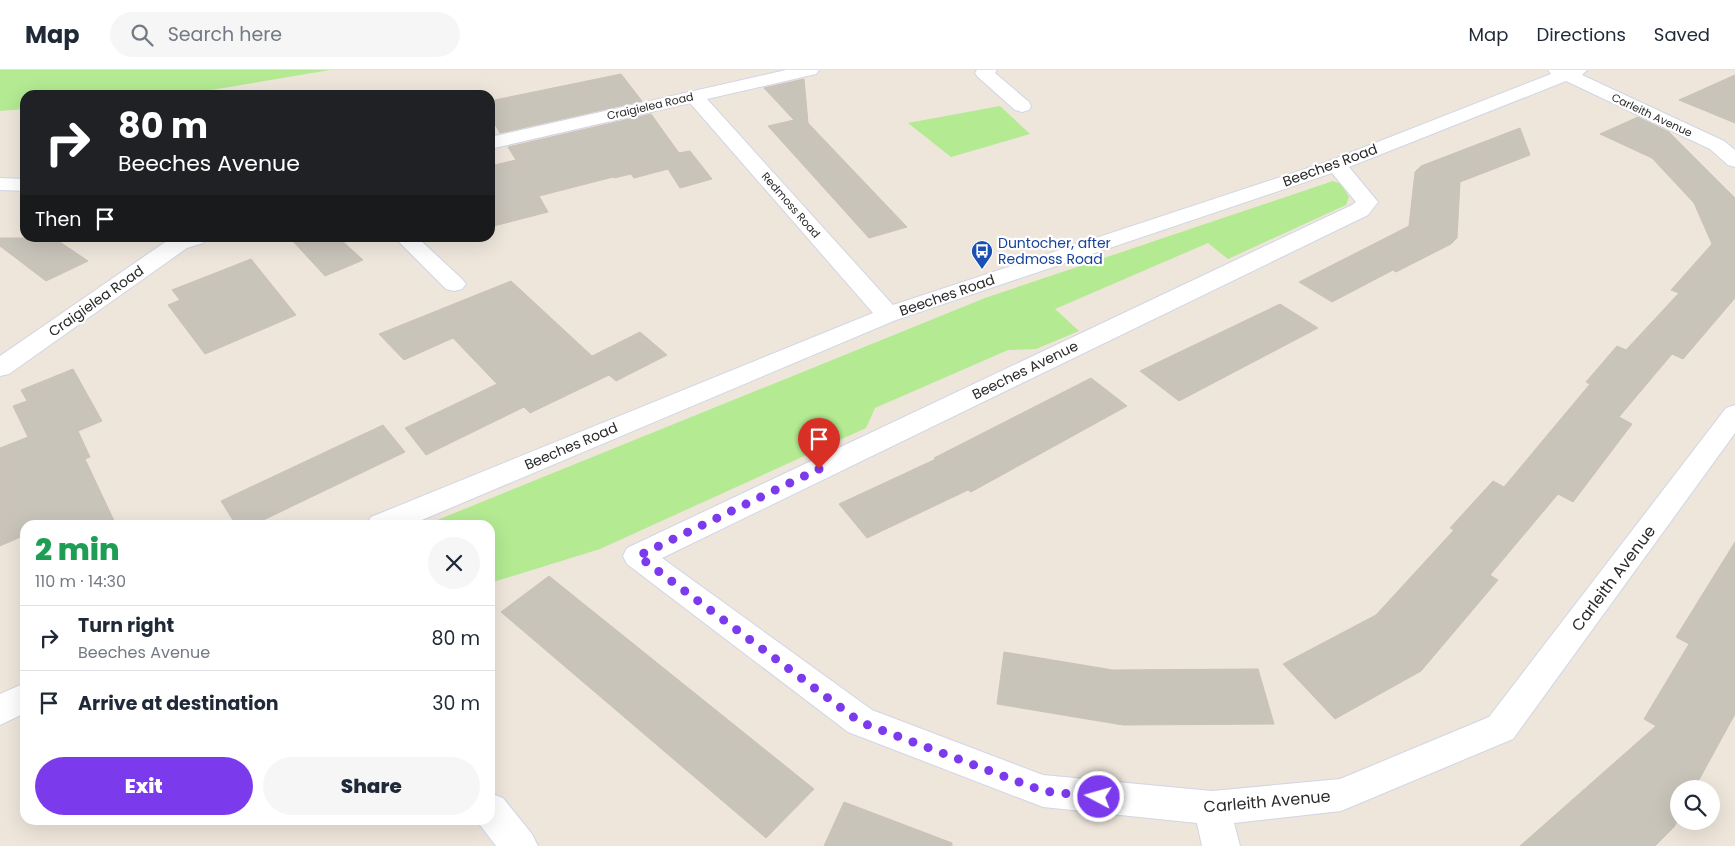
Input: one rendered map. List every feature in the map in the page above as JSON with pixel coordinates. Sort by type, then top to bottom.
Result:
[{"type":"street","name":"Craigielea Road","points":[[495,142],[810,70]]},
{"type":"street","points":[[988,70],[984,73],[1022,106]]},
{"type":"street","name":"Carleith Avenue","points":[[1567,71],[1726,146],[1735,161]]},
{"type":"street","name":"Beeches Road","points":[[393,520],[888,315],[1336,165],[1567,71]]},
{"type":"street","name":"Redmoss Road","points":[[694,96],[888,315]]},
{"type":"street","name":"Beeches Avenue","points":[[638,556],[1360,210],[1366,202],[1336,165]]},
{"type":"street","points":[[0,184],[20,184]]},
{"type":"street","name":"Craigielea Road","points":[[0,368],[176,242]]},
{"type":"street","points":[[410,242],[454,284]]},
{"type":"street","name":"Carleith Avenue","points":[[638,556],[860,722],[1043,791],[1212,808],[1341,795],[1501,728],[1735,414]]},
{"type":"street","points":[[0,710],[20,700]]},
{"type":"street","points":[[1212,808],[1221,846]]},
{"type":"street","points":[[495,816],[519,846]]},
{"type":"green space","points":[[0,70],[330,70],[212,90],[20,90],[20,109],[0,111]]},
{"type":"green space","points":[[1000,106],[1030,134],[951,157],[908,123]]},
{"type":"green space","points":[[1333,181],[1341,184],[1349,197],[1346,205],[1228,259],[1208,243],[1055,309],[1079,331],[1036,349],[1008,350],[875,408],[866,428],[600,549],[495,581],[495,520],[437,520],[985,298]]},
{"type":"building","points":[[621,74],[642,101],[500,133],[495,124],[495,100]]},
{"type":"building","points":[[1735,75],[1735,123],[1679,100]]},
{"type":"building","points":[[804,79],[808,123],[907,227],[869,238],[768,126],[794,120],[764,88]]},
{"type":"building","points":[[651,114],[679,153],[690,151],[712,179],[680,188],[668,169],[634,178],[631,174],[613,177],[539,196],[548,212],[495,226],[495,165],[516,160],[508,147]]},
{"type":"building","points":[[1638,117],[1669,132],[1735,198],[1735,298],[1683,359],[1672,354],[1619,417],[1632,424],[1573,502],[1558,494],[1490,575],[1498,580],[1421,671],[1335,719],[1283,664],[1376,615],[1454,530],[1450,528],[1493,481],[1504,487],[1590,384],[1586,382],[1617,346],[1626,350],[1679,293],[1671,290],[1712,244],[1694,203],[1652,158],[1600,134]]},
{"type":"building","points":[[1520,128],[1530,155],[1460,182],[1457,238],[1451,244],[1396,272],[1393,270],[1332,302],[1299,282],[1409,226],[1415,172],[1421,166]]},
{"type":"building","points":[[0,238],[20,238],[20,242],[60,242],[88,261],[46,281],[0,246]]},
{"type":"building","points":[[294,242],[343,242],[363,260],[325,276]]},
{"type":"building","points":[[251,259],[296,315],[205,354],[168,305],[180,300],[172,290]]},
{"type":"building","points":[[511,281],[592,356],[640,332],[667,355],[616,381],[609,375],[530,413],[524,407],[426,455],[405,428],[497,384],[453,338],[404,360],[379,334]]},
{"type":"building","points":[[1280,304],[1318,328],[1179,401],[1140,371]]},
{"type":"building","points":[[73,369],[102,421],[78,431],[90,457],[85,459],[114,520],[20,520],[20,537],[0,546],[0,448],[28,437],[13,406],[27,401],[21,390]]},
{"type":"building","points":[[1091,378],[1127,406],[971,492],[968,490],[867,538],[839,504],[936,459],[934,458]]},
{"type":"building","points":[[383,425],[405,452],[263,520],[233,520],[221,501]]},
{"type":"building","points":[[1735,542],[1735,714],[1699,780],[1670,780],[1671,830],[1655,846],[1520,846],[1656,726],[1644,719],[1689,644],[1676,637]]},
{"type":"building","points":[[549,576],[814,789],[766,838],[501,612]]},
{"type":"building","points":[[1004,652],[1113,670],[1258,669],[1274,724],[1123,725],[997,704]]},
{"type":"building","points":[[844,802],[952,843],[952,846],[824,846]]},
{"type":"place","name":"Duntocher, after Redmoss Road","points":[[982,270]]},
{"type":"route","points":[[819,469],[638,556],[860,722],[1043,791],[1099,797]]}]
